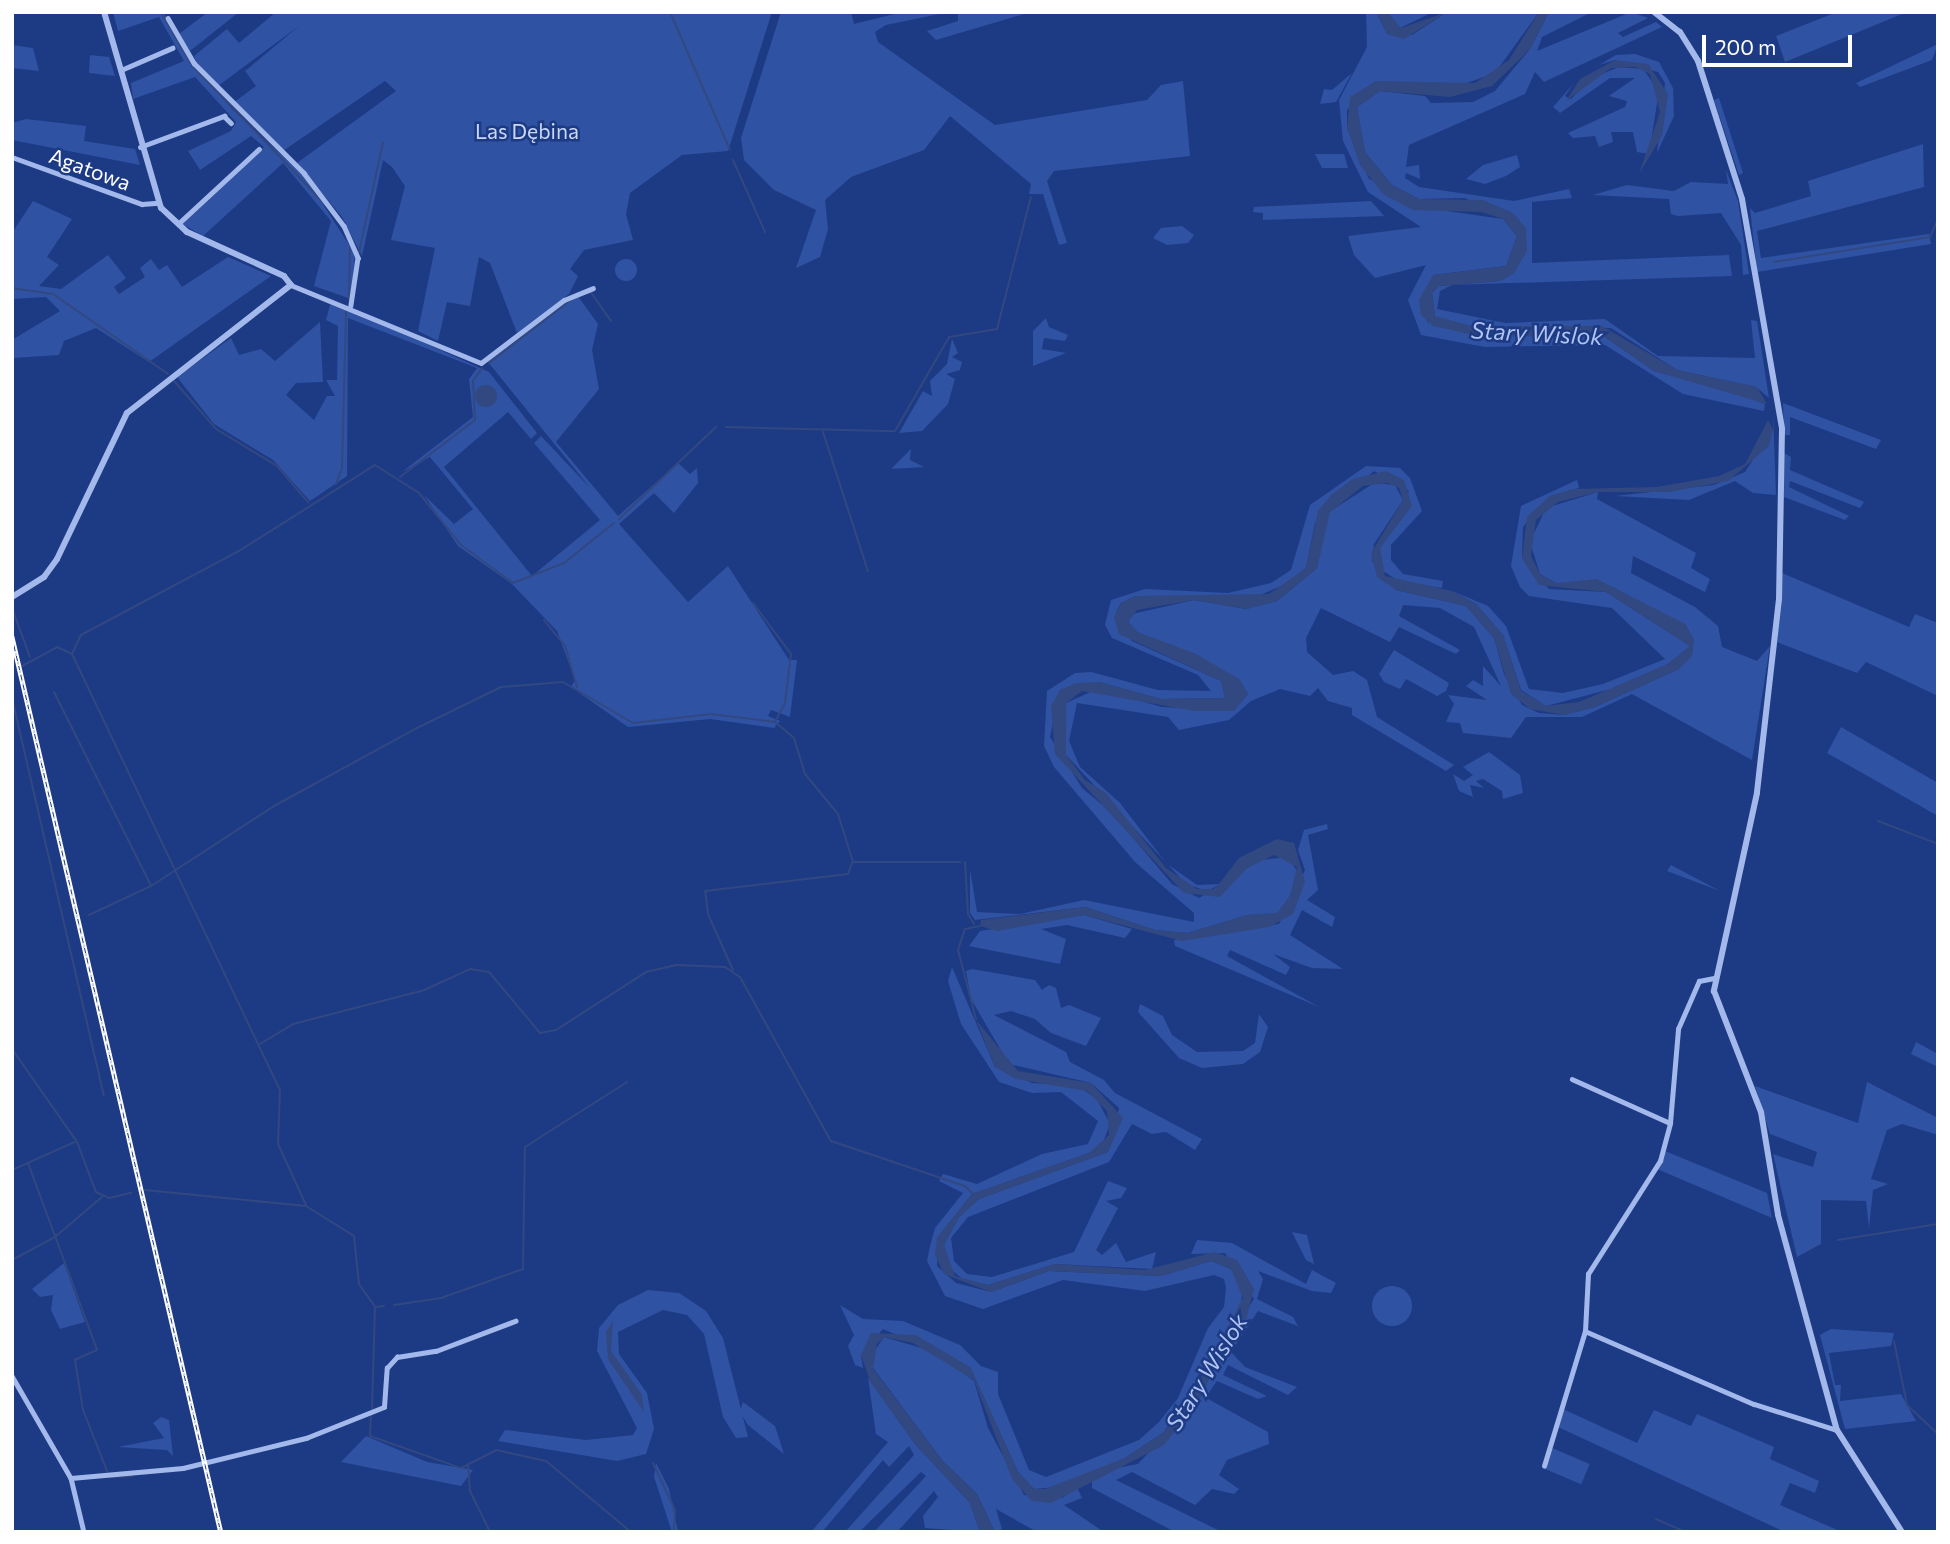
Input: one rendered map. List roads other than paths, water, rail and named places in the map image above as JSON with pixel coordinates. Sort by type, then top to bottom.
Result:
[{"type":"street","points":[[104,12],[158,203],[177,225],[291,285],[351,305],[481,363],[564,300],[593,288]]},
{"type":"street","points":[[1654,12],[1680,32],[1698,61],[1737,182],[1782,429],[1779,599],[1757,793],[1714,978],[1719,1010],[1761,1112],[1778,1215],[1837,1430],[1902,1532]]},
{"type":"street","points":[[168,18],[194,63],[304,173],[344,226],[358,258],[351,305]]},
{"type":"street","points":[[120,71],[172,48]]},
{"type":"street","points":[[140,147],[224,116],[231,123]]},
{"type":"street","points":[[177,225],[259,149]]},
{"type":"street","name":"Agatowa","points":[[12,157],[142,204],[158,203]]},
{"type":"street","points":[[12,597],[51,569],[127,413],[291,285]]},
{"type":"street","points":[[1544,1466],[1585,1331],[1588,1274],[1660,1161],[1670,1123],[1678,1028],[1699,981],[1714,978]]},
{"type":"street","points":[[1572,1079],[1670,1123]]},
{"type":"street","points":[[71,1478],[213,1462],[384,1408],[387,1368],[397,1357],[436,1351],[515,1321]]},
{"type":"street","points":[[1585,1331],[1754,1404],[1837,1430]]},
{"type":"street","points":[[12,1376],[71,1478],[84,1532]]},
{"type":"water","points":[[1376,12],[1387,12],[1401,28],[1447,12],[1404,39],[1387,34]]},
{"type":"water","points":[[1539,12],[1549,12],[1530,49],[1492,86],[1450,97],[1380,91],[1357,107],[1365,152],[1392,185],[1419,199],[1483,200],[1513,213],[1526,228],[1527,251],[1514,273],[1500,281],[1439,286],[1432,293],[1435,316],[1471,326],[1602,326],[1677,370],[1757,387],[1767,404],[1654,371],[1605,337],[1478,336],[1433,326],[1421,315],[1419,300],[1433,275],[1506,266],[1517,236],[1503,219],[1482,212],[1413,210],[1383,194],[1360,165],[1347,128],[1350,97],[1376,81],[1475,83],[1509,60]]},
{"type":"water","points":[[1615,60],[1648,64],[1668,94],[1662,136],[1639,174],[1660,112],[1650,74],[1635,67],[1611,68],[1566,101],[1580,79]]},
{"type":"water","points":[[482,385],[490,385],[497,392],[497,400],[490,407],[482,407],[475,400],[475,392]]},
{"type":"water","points":[[1768,420],[1773,429],[1769,446],[1728,481],[1670,492],[1598,492],[1558,502],[1536,520],[1531,556],[1540,574],[1556,583],[1597,579],[1685,624],[1694,640],[1692,656],[1679,669],[1595,707],[1564,715],[1530,709],[1511,694],[1494,638],[1466,606],[1396,590],[1377,577],[1371,553],[1403,500],[1399,488],[1387,483],[1363,486],[1330,512],[1317,568],[1277,601],[1247,609],[1194,600],[1137,610],[1128,622],[1138,632],[1196,654],[1239,679],[1248,694],[1234,711],[1195,711],[1082,691],[1066,703],[1066,755],[1085,780],[1106,793],[1166,868],[1197,889],[1215,889],[1239,858],[1277,839],[1294,843],[1305,882],[1293,914],[1269,927],[1182,941],[1084,915],[997,931],[980,926],[981,920],[1085,907],[1155,930],[1188,933],[1247,915],[1277,913],[1290,896],[1297,867],[1274,855],[1247,868],[1220,897],[1184,893],[1055,754],[1051,706],[1060,690],[1076,683],[1099,682],[1161,699],[1225,698],[1221,681],[1119,634],[1114,617],[1121,603],[1136,596],[1269,594],[1306,568],[1318,511],[1331,495],[1353,479],[1386,471],[1404,480],[1412,506],[1380,548],[1385,576],[1452,591],[1476,604],[1503,635],[1521,691],[1546,706],[1579,702],[1668,664],[1690,646],[1606,592],[1539,585],[1522,558],[1527,517],[1550,496],[1573,489],[1657,487],[1719,476],[1745,464]]},
{"type":"water","points":[[976,1020],[1018,1071],[1091,1083],[1123,1118],[1108,1152],[979,1199],[959,1217],[944,1245],[955,1276],[988,1285],[1055,1264],[1145,1270],[1215,1252],[1237,1260],[1254,1289],[1246,1319],[1219,1351],[1203,1394],[1164,1445],[1051,1503],[1032,1501],[1012,1479],[974,1380],[913,1343],[884,1337],[877,1344],[873,1369],[942,1460],[977,1494],[995,1532],[980,1532],[970,1503],[915,1444],[870,1381],[861,1355],[871,1333],[916,1335],[970,1367],[1018,1472],[1034,1489],[1045,1489],[1125,1458],[1164,1432],[1191,1396],[1243,1298],[1231,1269],[1211,1261],[1161,1276],[1049,1271],[991,1292],[944,1274],[935,1255],[937,1238],[972,1194],[1089,1153],[1109,1135],[1107,1111],[1087,1091],[1016,1079],[995,1067]]},
{"type":"water","points":[[613,1321],[611,1351],[642,1395],[644,1412],[608,1359],[606,1332]]},
{"type":"waterway","points":[[161,12],[192,65],[325,204]]},
{"type":"waterway","points":[[670,12],[730,150]]},
{"type":"waterway","points":[[359,252],[383,143]]},
{"type":"waterway","points":[[733,160],[765,232]]},
{"type":"waterway","points":[[1774,262],[1930,237],[1937,221],[1938,168]]},
{"type":"waterway","points":[[726,427],[895,431],[949,337],[997,329],[1031,197]]},
{"type":"waterway","points":[[349,299],[350,245]]},
{"type":"waterway","points":[[12,288],[53,294],[168,374]]},
{"type":"waterway","points":[[590,291],[611,321]]},
{"type":"waterway","points":[[489,363],[573,298]]},
{"type":"waterway","points":[[336,484],[342,468],[346,310]]},
{"type":"waterway","points":[[400,477],[475,420],[473,381],[482,368]]},
{"type":"waterway","points":[[174,381],[216,429],[277,466],[308,502]]},
{"type":"waterway","points":[[619,519],[716,427]]},
{"type":"waterway","points":[[823,432],[868,571]]},
{"type":"waterway","points":[[72,654],[81,635],[239,551],[375,465],[419,493],[461,545],[513,583],[564,563],[614,523]]},
{"type":"waterway","points":[[753,603],[791,654],[785,703],[775,722]]},
{"type":"waterway","points":[[12,608],[30,657]]},
{"type":"waterway","points":[[544,620],[565,646],[577,687]]},
{"type":"waterway","points":[[22,666],[57,647],[72,654],[280,1090],[278,1144],[306,1205]]},
{"type":"waterway","points":[[54,692],[151,886],[274,806],[417,728],[501,687],[563,682],[633,723],[711,714],[775,722],[794,738],[805,774],[838,814],[853,862],[960,862]]},
{"type":"waterway","points":[[12,698],[104,1096]]},
{"type":"waterway","points":[[1878,821],[1938,844]]},
{"type":"waterway","points":[[965,862],[968,914],[974,924]]},
{"type":"waterway","points":[[733,970],[708,914],[705,891],[848,874],[852,863]]},
{"type":"waterway","points":[[89,915],[151,886]]},
{"type":"waterway","name":"Stary Wislok","points":[[976,1019],[958,950],[965,929],[980,926]]},
{"type":"waterway","points":[[260,1044],[293,1024],[424,990],[470,969],[489,972],[540,1033],[556,1030],[646,972],[677,965],[725,967],[740,977],[831,1141],[965,1186],[973,1194]]},
{"type":"waterway","points":[[12,1049],[77,1142],[96,1192],[109,1198],[131,1193]]},
{"type":"waterway","points":[[394,1305],[441,1298],[523,1269],[525,1147],[627,1082]]},
{"type":"waterway","points":[[12,1170],[75,1142]]},
{"type":"waterway","points":[[28,1163],[97,1350],[75,1360],[83,1410],[107,1471]]},
{"type":"waterway","points":[[145,1190],[306,1206],[354,1236],[359,1284],[375,1307],[372,1409]]},
{"type":"waterway","points":[[12,1260],[55,1237],[102,1197]]},
{"type":"waterway","points":[[1838,1240],[1938,1224]]},
{"type":"waterway","points":[[375,1307],[384,1306]]},
{"type":"waterway","points":[[1894,1341],[1907,1405],[1938,1434]]},
{"type":"waterway","points":[[371,1414],[370,1436],[461,1468],[496,1450],[546,1461],[631,1532]]},
{"type":"waterway","points":[[653,1463],[675,1510],[674,1532]]},
{"type":"waterway","points":[[468,1464],[470,1491],[490,1532]]},
{"type":"waterway","points":[[109,1477],[132,1476]]},
{"type":"waterway","points":[[1656,1519],[1685,1532]]},
{"type":"railway","points":[[12,636],[221,1532]]},
{"type":"park label","name":"Las Dębina","points":[[527,131]]}]
